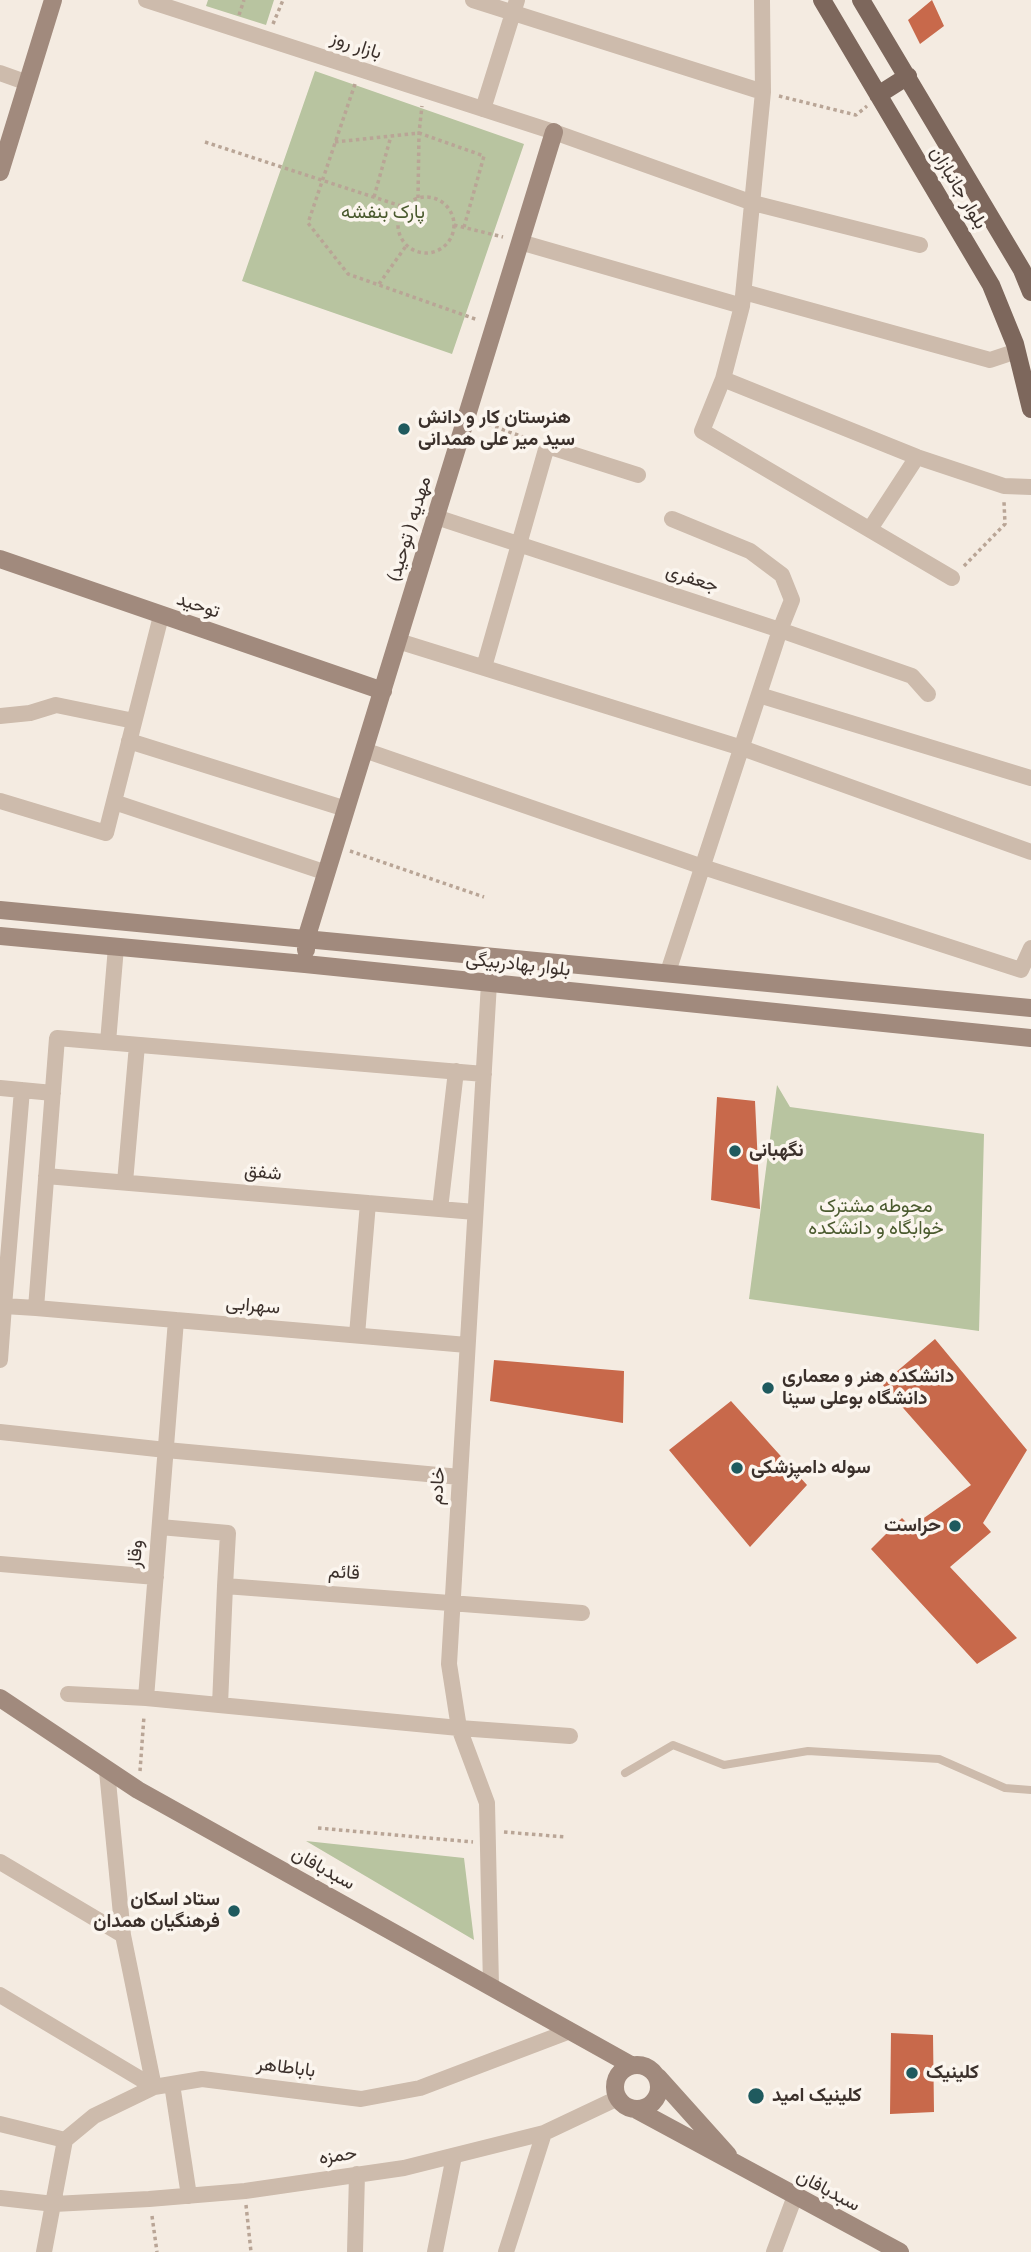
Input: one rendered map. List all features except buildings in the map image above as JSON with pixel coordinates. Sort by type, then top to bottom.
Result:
[{"type":"main road","name":"بلوار جانبازان","points":[[822,0],[991,285],[1017,351],[1031,409]]},
{"type":"main road","name":"بلوار جانبازان","points":[[862,0],[1022,270],[1031,292]]},
{"type":"main road","points":[[878,95],[908,76]]},
{"type":"street","points":[[0,172],[53,0]]},
{"type":"street","name":"بازار روز","points":[[146,0],[483,108],[753,203],[920,245]]},
{"type":"street","points":[[473,0],[515,6],[763,93]]},
{"type":"street","points":[[762,0],[763,93],[743,299],[723,379],[702,431],[952,578]]},
{"type":"street","points":[[483,108],[515,6]]},
{"type":"street","points":[[0,73],[28,83]]},
{"type":"street","name":"مهدیه ( توحید)","points":[[305,964],[306,939],[554,132]]},
{"type":"street","points":[[520,242],[989,360],[1017,351]]},
{"type":"street","points":[[723,379],[917,457],[1004,486],[1031,488]]},
{"type":"street","points":[[484,667],[547,446],[638,475]]},
{"type":"street","points":[[870,529],[917,457]]},
{"type":"street","name":"جعفری","points":[[436,517],[912,676],[928,694]]},
{"type":"street","points":[[668,972],[792,600],[782,575],[750,551],[672,519]]},
{"type":"street","name":"توحید","points":[[0,559],[383,691]]},
{"type":"street","points":[[0,801],[106,833],[161,616]]},
{"type":"street","points":[[398,640],[742,748],[1031,852]]},
{"type":"street","points":[[759,695],[1031,778]]},
{"type":"street","points":[[0,716],[30,713],[56,705],[134,721]]},
{"type":"street","points":[[129,741],[346,809]]},
{"type":"street","points":[[364,750],[703,867],[1021,970],[1031,948]]},
{"type":"street","points":[[114,802],[327,873]]},
{"type":"street","name":"بلوار بهادربیگی","points":[[0,910],[1031,1008]]},
{"type":"street","name":"بلوار بهادربیگی","points":[[0,936],[305,964],[1031,1038]]},
{"type":"street","points":[[108,1042],[116,947]]},
{"type":"street","name":"خادم","points":[[489,983],[449,1664],[459,1728],[487,1802],[491,1986]]},
{"type":"street","points":[[36,1308],[57,1038],[484,1074]]},
{"type":"street","points":[[125,1182],[137,1045]]},
{"type":"street","points":[[440,1209],[456,1071]]},
{"type":"street","points":[[0,1088],[53,1093]]},
{"type":"street","points":[[0,1360],[5,1223],[22,1090]]},
{"type":"street","name":"شفق","points":[[46,1175],[475,1212]]},
{"type":"street","points":[[357,1335],[368,1203]]},
{"type":"street","points":[[5,1223],[42,1226]]},
{"type":"street","name":"سهرابی","points":[[4,1306],[467,1345]]},
{"type":"street","name":"وقار","points":[[146,1698],[176,1320]]},
{"type":"street","points":[[0,1432],[460,1477]]},
{"type":"street","points":[[160,1527],[228,1533],[220,1705]]},
{"type":"street","points":[[0,1564],[156,1577]]},
{"type":"street","name":"قائم","points":[[225,1586],[582,1613]]},
{"type":"street","points":[[68,1694],[146,1698],[570,1736]]},
{"type":"street","name":"سبدبافان","points":[[0,1698],[138,1790],[631,2066]]},
{"type":"street","points":[[107,1771],[123,1935],[154,2087]]},
{"type":"street","points":[[0,1862],[123,1935]]},
{"type":"street","points":[[0,1995],[154,2087]]},
{"type":"street","name":"باباطاهر","points":[[65,2140],[94,2116],[154,2087],[202,2079],[361,2099],[420,2088],[570,2031]]},
{"type":"street","points":[[638,2064],[650,2068],[658,2077],[657,2099],[645,2108],[637,2110],[623,2104],[618,2098],[615,2085],[617,2079],[620,2073],[631,2066],[638,2064]]},
{"type":"street","name":"سبدبافان","points":[[658,2077],[737,2165]]},
{"type":"street","points":[[172,2084],[189,2196]]},
{"type":"street","name":"حمزه","points":[[0,2198],[54,2204],[149,2199],[245,2190],[404,2168],[544,2133],[618,2098]]},
{"type":"street","name":"سبدبافان","points":[[637,2110],[795,2196],[872,2245],[900,2252]]},
{"type":"street","points":[[0,2124],[65,2140],[44,2252]]},
{"type":"street","points":[[506,2252],[544,2133]]},
{"type":"street","points":[[435,2252],[454,2156]]},
{"type":"street","points":[[355,2252],[357,2174]]},
{"type":"street","points":[[774,2252],[795,2196]]},
{"type":"lane","points":[[625,1773],[673,1745],[724,1765],[808,1751],[939,1759],[1005,1788],[1031,1790]]},
{"type":"path","points":[[267,39],[282,0]]},
{"type":"path","points":[[360,69],[308,223],[348,274],[494,326]]},
{"type":"path","points":[[418,198],[423,89]]},
{"type":"path","points":[[763,93],[856,115],[878,95]]},
{"type":"path","points":[[335,142],[419,133],[484,156],[464,227]]},
{"type":"path","points":[[374,197],[391,136]]},
{"type":"path","points":[[205,142],[404,207]]},
{"type":"path","points":[[418,198],[431,198],[443,203],[451,212],[454,225],[450,241],[438,252],[421,254],[406,246],[399,234],[398,220],[404,207],[418,198]]},
{"type":"path","points":[[454,225],[520,242]]},
{"type":"path","points":[[379,284],[406,246]]},
{"type":"path","points":[[467,417],[547,446]]},
{"type":"path","points":[[952,578],[1005,524],[1004,486]]},
{"type":"path","points":[[335,846],[484,897]]},
{"type":"path","points":[[138,1790],[146,1698]]},
{"type":"path","points":[[318,1828],[489,1837],[566,1837]]},
{"type":"path","points":[[245,2190],[251,2252]]},
{"type":"path","points":[[149,2199],[157,2252]]},
{"type":"green space","points":[[208,0],[274,0],[266,25],[206,6]]},
{"type":"green space","name":"پارک بنفشه","points":[[315,71],[524,144],[452,354],[242,281]]},
{"type":"green space","name":"محوطه مشترک خوابگاه و دانشکده","points":[[777,1085],[790,1107],[984,1134],[979,1331],[749,1299]]},
{"type":"green space","points":[[306,1841],[464,1858],[474,1940]]},
{"type":"place","name":"هنرستان کار و دانش سید میر علی همدانی","points":[[404,429]]},
{"type":"place","name":"نگهبانی","points":[[735,1151]]},
{"type":"place","name":"دانشکده هنر و معماری دانشگاه بوعلی سینا","points":[[768,1388]]},
{"type":"place","name":"سوله دامپزشکی","points":[[737,1468]]},
{"type":"place","name":"حراست","points":[[955,1526]]},
{"type":"place","name":"ستاد اسکان فرهنگیان همدان","points":[[234,1911]]},
{"type":"place","name":"کلینیک","points":[[912,2073]]},
{"type":"place","name":"کلینیک امید","points":[[756,2096]]}]
